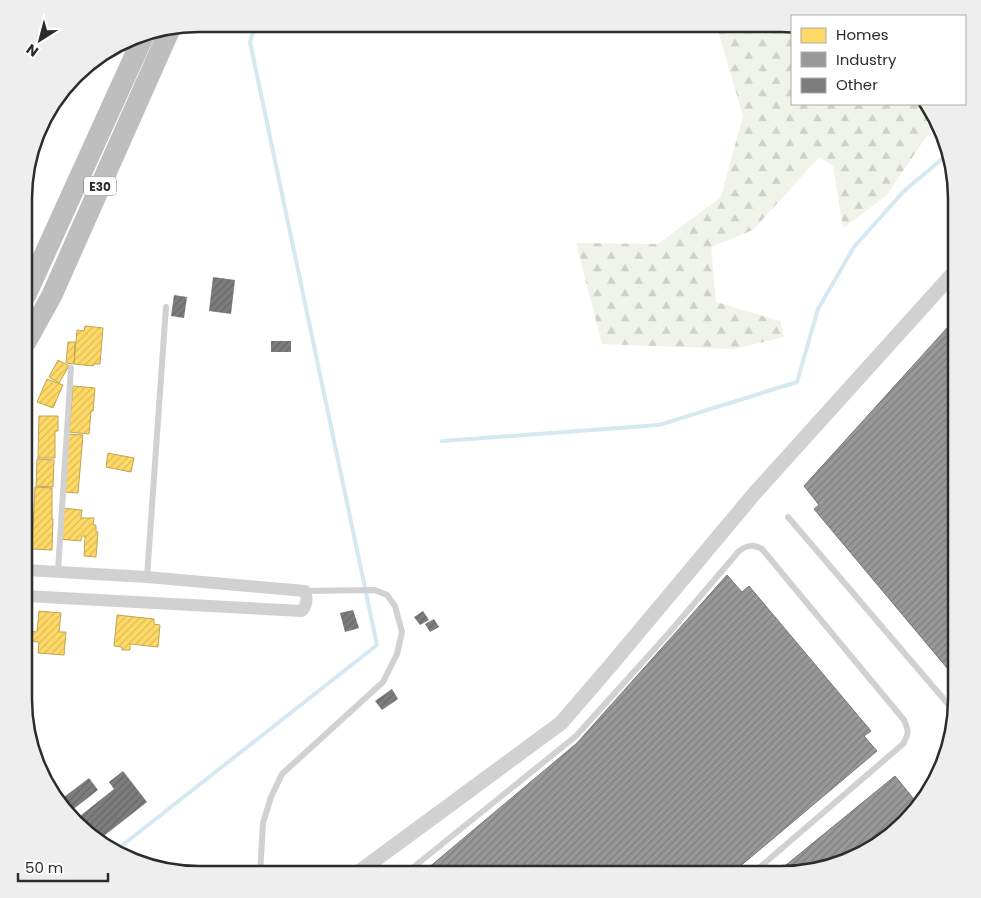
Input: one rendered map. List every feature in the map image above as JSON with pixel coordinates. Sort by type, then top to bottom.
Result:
[{"type":"highway","name":"E30","points":[[32,330],[52,294],[167,36]]},
{"type":"highway","name":"E30","points":[[32,281],[140,43]]},
{"type":"street","points":[[367,866],[561,723],[754,494],[948,279]]},
{"type":"street","points":[[33,570],[147,577],[305,591],[307,595],[306,606],[302,611],[33,596]]},
{"type":"lane","points":[[147,577],[166,307]]},
{"type":"lane","points":[[58,571],[71,368]]},
{"type":"lane","points":[[788,516],[948,704]]},
{"type":"lane","points":[[415,866],[576,736],[668,634],[739,551],[746,546],[754,545],[762,548],[904,720],[908,729],[903,744],[762,865]]},
{"type":"lane","points":[[260,866],[263,823],[271,797],[282,774],[383,682],[397,654],[402,632],[395,606],[387,595],[375,590],[305,591]]},
{"type":"green space","points":[[719,33],[791,33],[791,105],[919,105],[932,128],[886,196],[843,228],[833,166],[819,157],[753,230],[711,247],[716,302],[780,321],[784,337],[734,349],[602,344],[576,243],[658,244],[721,197],[743,116]]},
{"type":"building: Homes","points":[[85,326],[103,328],[100,364],[94,364],[93,366],[74,364],[77,330],[84,331]]},
{"type":"building: Homes","points":[[68,342],[75,342],[74,364],[66,363]]},
{"type":"building: Homes","points":[[58,360],[69,366],[59,383],[49,377]]},
{"type":"building: Homes","points":[[47,379],[63,385],[53,408],[37,402]]},
{"type":"building: Homes","points":[[73,386],[95,388],[89,434],[69,432]]},
{"type":"building: Homes","points":[[39,416],[58,416],[58,431],[55,431],[55,458],[38,458]]},
{"type":"building: Homes","points":[[67,434],[83,435],[78,493],[63,492]]},
{"type":"building: Homes","points":[[108,453],[134,458],[131,472],[106,467]]},
{"type":"building: Homes","points":[[37,459],[54,460],[53,487],[36,486]]},
{"type":"building: Homes","points":[[35,487],[52,488],[52,550],[33,549]]},
{"type":"building: Homes","points":[[61,508],[82,510],[81,518],[94,518],[93,525],[96,525],[96,532],[98,532],[96,557],[84,556],[85,536],[82,536],[81,541],[59,539]]},
{"type":"building: Homes","points":[[39,611],[61,613],[59,632],[66,632],[64,655],[38,653],[39,642],[33,641],[33,631],[37,632]]},
{"type":"building: Homes","points":[[117,615],[154,619],[154,624],[160,625],[158,647],[130,644],[130,650],[122,650],[122,647],[114,646]]},
{"type":"building: Industry","points":[[948,327],[948,669],[814,509],[819,505],[804,486]]},
{"type":"building: Industry","points":[[727,575],[742,592],[749,586],[871,731],[864,736],[877,751],[742,865],[431,866],[577,743]]},
{"type":"building: Industry","points":[[895,776],[914,800],[892,824],[865,843],[846,853],[825,860],[786,865]]},
{"type":"building: Other","points":[[213,277],[235,280],[231,314],[209,311]]},
{"type":"building: Other","points":[[174,295],[187,297],[184,318],[171,316]]},
{"type":"building: Other","points":[[271,341],[291,341],[291,352],[271,352]]},
{"type":"building: Other","points":[[353,610],[359,628],[345,632],[340,613]]},
{"type":"building: Other","points":[[423,611],[429,620],[420,625],[414,617]]},
{"type":"building: Other","points":[[434,619],[439,627],[430,632],[425,624]]},
{"type":"building: Other","points":[[392,689],[398,699],[382,710],[375,701]]},
{"type":"building: Other","points":[[123,771],[147,802],[105,835],[80,816],[114,789],[109,782]]},
{"type":"building: Other","points":[[89,778],[98,790],[74,809],[65,796]]},
{"type":"waterway","points":[[121,846],[377,645],[250,42],[253,32]]},
{"type":"waterway","points":[[442,441],[659,425],[797,382],[818,309],[854,247],[903,192],[943,158]]}]
